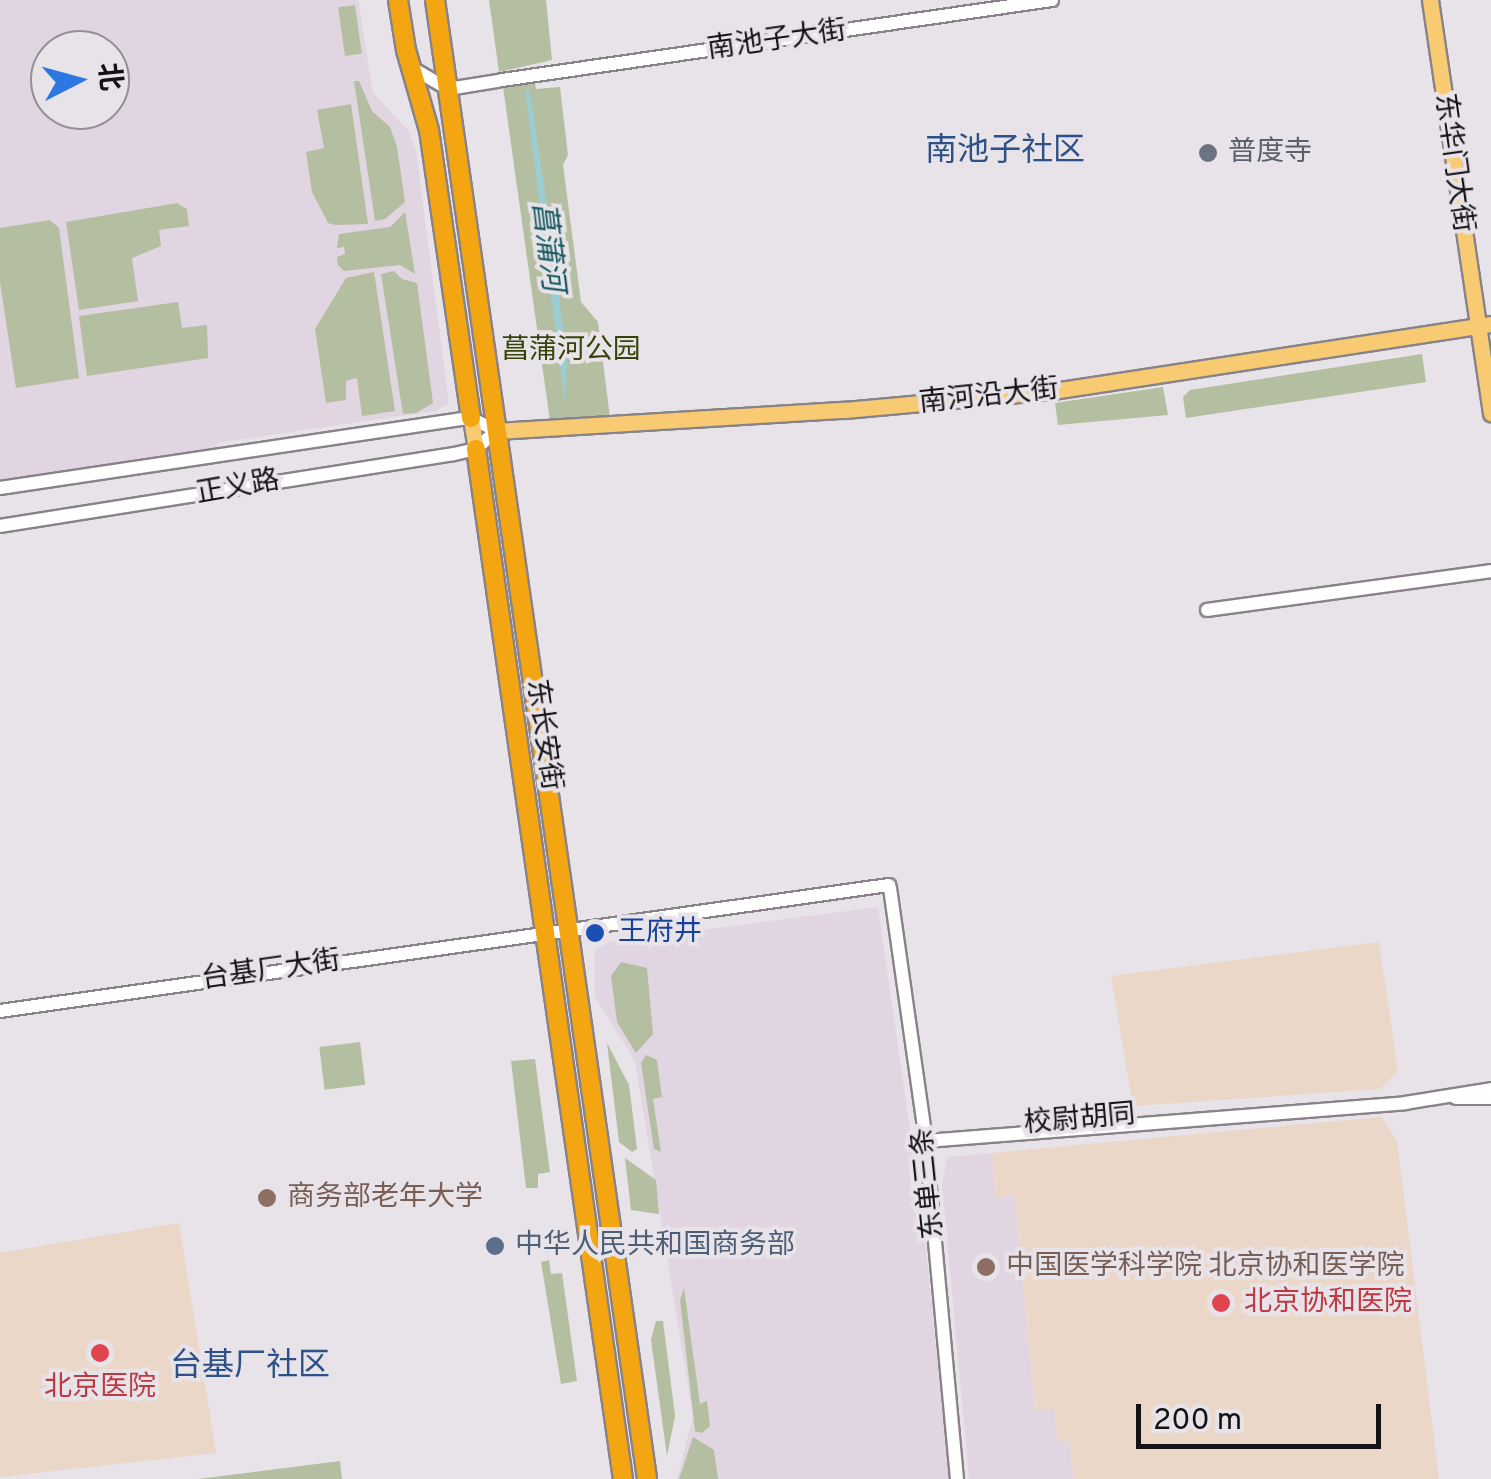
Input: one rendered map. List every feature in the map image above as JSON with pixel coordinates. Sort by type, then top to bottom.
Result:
[{"type":"highway","name":"东长安街","points":[[398,0],[429,130],[471,418]]},
{"type":"highway","name":"东长安街","points":[[435,0],[647,1479]]},
{"type":"highway","name":"东长安街","points":[[476,449],[623,1479]]},
{"type":"main road","name":"东华门大街","points":[[1430,0],[1484,325],[1491,414]]},
{"type":"main road","name":"南河沿大街","points":[[496,432],[844,410],[1053,391],[1484,325]]},
{"type":"main road","name":"东长安街","points":[[471,418],[476,449]]},
{"type":"street","name":"南池子大街","points":[[448,89],[1052,0]]},
{"type":"street","points":[[412,68],[448,89]]},
{"type":"street","points":[[471,418],[496,432],[476,449]]},
{"type":"street","name":"正义路","points":[[0,488],[471,418]]},
{"type":"street","name":"正义路","points":[[0,526],[476,449]]},
{"type":"street","points":[[1208,610],[1491,571]]},
{"type":"street","name":"东单三条","points":[[569,935],[890,889],[925,1137],[956,1479]]},
{"type":"street","points":[[543,932],[569,935]]},
{"type":"street","name":"台基厂大街","points":[[0,1011],[543,932]]},
{"type":"street","name":"校尉胡同","points":[[1453,1098],[1491,1089]]},
{"type":"street","name":"校尉胡同","points":[[925,1137],[1219,1108],[1234,1114],[1491,1098]]},
{"type":"shaded area","points":[[0,0],[358,0],[373,93],[409,131],[416,150],[449,404],[436,411],[217,443],[216,451],[0,481]]},
{"type":"shaded area","points":[[878,907],[923,1220],[949,1479],[677,1479],[693,1416],[635,1061],[595,997],[595,950],[609,942]]},
{"type":"shaded area","points":[[1379,942],[1398,1071],[1380,1089],[1133,1106],[1111,976]]},
{"type":"shaded area","name":"北京协和医院","points":[[1381,1117],[1397,1141],[1439,1479],[1074,1479],[1069,1440],[1058,1441],[1054,1409],[1035,1410],[1015,1196],[996,1197],[992,1153]]},
{"type":"shaded area","name":"中国医学科学院 北京协和医学院","points":[[992,1153],[996,1197],[1015,1195],[1035,1409],[1054,1408],[1058,1441],[1069,1440],[1074,1479],[969,1479],[942,1186],[947,1157]]},
{"type":"shaded area","name":"北京医院","points":[[179,1223],[216,1453],[0,1477],[0,1253]]},
{"type":"green space","points":[[489,0],[546,0],[552,60],[499,72]]},
{"type":"green space","points":[[355,5],[362,54],[345,56],[338,7]]},
{"type":"green space","points":[[354,81],[359,81],[372,111],[390,127],[397,147],[405,202],[385,219],[375,221]]},
{"type":"green space","name":"菖蒲河公园","points":[[535,82],[536,89],[560,87],[568,155],[563,165],[581,302],[598,322],[610,418],[550,421],[503,87]]},
{"type":"green space","points":[[351,104],[368,224],[335,225],[328,223],[312,192],[306,152],[324,148],[317,110]]},
{"type":"green space","points":[[177,203],[187,209],[189,226],[159,230],[161,246],[132,258],[138,301],[79,310],[66,222]]},
{"type":"green space","points":[[405,212],[415,274],[400,265],[344,271],[338,265],[337,257],[345,254],[344,247],[337,248],[339,234],[390,227]]},
{"type":"green space","points":[[50,220],[59,228],[79,378],[16,388],[0,282],[0,228]]},
{"type":"green space","points":[[394,271],[402,279],[417,283],[433,403],[416,413],[403,414],[381,274]]},
{"type":"green space","points":[[374,272],[395,411],[362,416],[357,378],[346,381],[346,400],[326,403],[315,329],[346,278]]},
{"type":"green space","points":[[178,302],[182,328],[207,325],[208,358],[87,376],[79,316]]},
{"type":"green space","points":[[1422,354],[1426,382],[1186,418],[1183,397],[1190,390]]},
{"type":"green space","points":[[1163,387],[1168,415],[1058,425],[1055,403]]},
{"type":"green space","points":[[621,962],[647,968],[653,1034],[636,1053],[617,1022],[611,976]]},
{"type":"green space","points":[[360,1042],[365,1085],[325,1090],[319,1047]]},
{"type":"green space","points":[[607,1043],[629,1085],[637,1149],[632,1152],[619,1142]]},
{"type":"green space","points":[[646,1055],[657,1060],[662,1097],[653,1099],[661,1152],[654,1149],[641,1063]]},
{"type":"green space","points":[[535,1059],[550,1172],[538,1174],[538,1188],[526,1188],[511,1061]]},
{"type":"green space","points":[[625,1158],[656,1180],[659,1214],[631,1210]]},
{"type":"green space","points":[[549,1260],[551,1274],[562,1273],[577,1381],[561,1384],[541,1262]]},
{"type":"green space","points":[[684,1288],[700,1404],[707,1401],[710,1426],[702,1433],[695,1431],[680,1300]]},
{"type":"green space","points":[[656,1321],[663,1321],[675,1416],[667,1456],[651,1340]]},
{"type":"green space","points":[[693,1437],[714,1450],[718,1479],[679,1479]]},
{"type":"green space","points":[[340,1461],[342,1479],[198,1479]]},
{"type":"water","name":"菖蒲河","points":[[525,90],[529,91],[533,111],[554,254],[567,360],[565,403]]},
{"type":"place","name":"普度寺","points":[[1208,153]]},
{"type":"place","name":"王府井","points":[[595,933]]},
{"type":"place","name":"商务部老年大学","points":[[267,1198]]},
{"type":"place","name":"中华人民共和国商务部","points":[[495,1246]]},
{"type":"place","name":"中国医学科学院 北京协和医学院","points":[[986,1267]]},
{"type":"place","name":"北京协和医院","points":[[1221,1303]]},
{"type":"place","name":"北京医院","points":[[100,1353]]},
{"type":"district","name":"南池子社区","points":[[1005,152]]},
{"type":"district","name":"台基厂社区","points":[[250,1367]]}]
